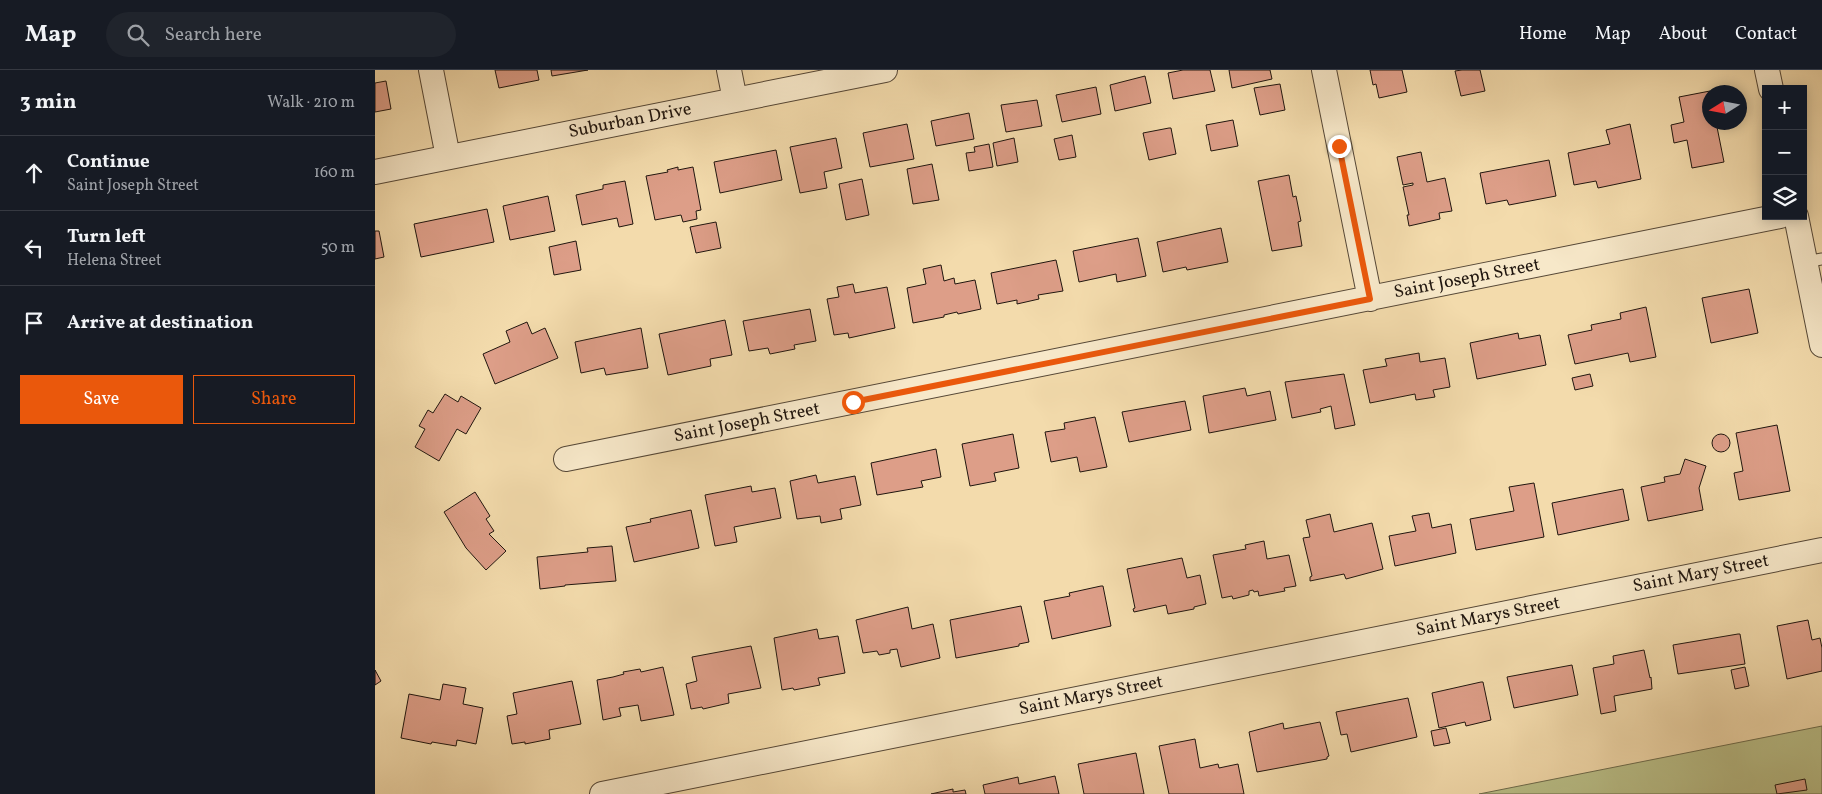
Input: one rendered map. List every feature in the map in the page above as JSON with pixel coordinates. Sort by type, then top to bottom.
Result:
[{"type":"street","points":[[431,70],[448,158]]},
{"type":"street","points":[[729,70],[735,100]]},
{"type":"street","name":"Suburban Drive","points":[[375,172],[885,70]]},
{"type":"street","points":[[1324,70],[1370,299]]},
{"type":"street","points":[[1767,70],[1770,85]]},
{"type":"street","name":"Saint Joseph Street","points":[[566,460],[1762,220]]},
{"type":"street","points":[[1798,220],[1814,261],[1821,336]]},
{"type":"street","name":"Saint Mary Street","points":[[1579,599],[1822,550]]},
{"type":"street","name":"Saint Marys Street","points":[[602,794],[1579,599]]},
{"type":"green space","points":[[1822,726],[1822,794],[1479,794]]},
{"type":"building","points":[[495,70],[537,70],[539,80],[499,88]]},
{"type":"building","points":[[551,70],[588,70],[552,76]]},
{"type":"building","points":[[1183,70],[1210,70],[1215,91],[1173,99],[1168,73]]},
{"type":"building","points":[[1229,70],[1270,70],[1272,79],[1232,88]]},
{"type":"building","points":[[1370,70],[1402,70],[1407,92],[1379,98],[1376,84],[1373,85]]},
{"type":"building","points":[[1480,70],[1485,91],[1461,96],[1455,71]]},
{"type":"building","points":[[1145,76],[1151,103],[1115,111],[1110,85]]},
{"type":"building","points":[[386,81],[391,109],[375,112],[375,83]]},
{"type":"building","points":[[1280,84],[1285,110],[1260,115],[1254,88]]},
{"type":"building","points":[[1096,87],[1101,114],[1062,122],[1056,95]]},
{"type":"building","points":[[1702,93],[1702,130],[1718,130],[1724,162],[1692,168],[1687,140],[1674,143],[1671,125],[1684,122],[1679,97]]},
{"type":"building","points":[[1037,100],[1042,126],[1006,132],[1001,105]]},
{"type":"building","points":[[969,113],[974,139],[936,146],[931,121]]},
{"type":"building","points":[[1233,120],[1238,146],[1211,151],[1206,125]]},
{"type":"building","points":[[907,124],[914,159],[870,167],[863,133]]},
{"type":"building","points":[[1630,124],[1641,179],[1598,188],[1596,181],[1574,185],[1568,153],[1610,144],[1606,130]]},
{"type":"building","points":[[1171,128],[1176,154],[1149,160],[1143,133]]},
{"type":"building","points":[[1072,135],[1076,157],[1059,160],[1054,139]]},
{"type":"building","points":[[836,138],[842,168],[824,172],[827,188],[800,193],[790,147]]},
{"type":"building","points":[[1014,138],[1018,162],[997,166],[993,143]]},
{"type":"building","points":[[989,144],[993,167],[969,171],[966,153],[975,152],[974,147]]},
{"type":"building","points":[[776,150],[782,180],[720,193],[714,162]]},
{"type":"building","points":[[1421,152],[1427,182],[1445,178],[1452,211],[1439,213],[1440,219],[1409,226],[1407,215],[1409,215],[1403,187],[1413,185],[1413,183],[1403,185],[1397,157]]},
{"type":"building","points":[[1549,160],[1556,196],[1509,205],[1507,200],[1486,204],[1480,173]]},
{"type":"building","points":[[932,164],[939,200],[913,204],[907,169]]},
{"type":"building","points":[[678,167],[678,170],[693,167],[701,210],[696,211],[697,219],[683,222],[681,215],[655,220],[646,176],[668,172],[667,170]]},
{"type":"building","points":[[1289,175],[1293,197],[1296,196],[1301,221],[1298,222],[1302,246],[1272,251],[1258,181]]},
{"type":"building","points":[[862,179],[869,215],[846,220],[839,184]]},
{"type":"building","points":[[625,181],[633,224],[619,227],[617,218],[582,225],[576,195],[603,189],[603,185]]},
{"type":"building","points":[[548,196],[555,231],[510,240],[503,206]]},
{"type":"building","points":[[487,209],[494,242],[421,257],[414,224]]},
{"type":"building","points":[[716,222],[721,248],[696,253],[690,227]]},
{"type":"building","points":[[1221,228],[1228,262],[1187,270],[1186,267],[1163,272],[1157,242]]},
{"type":"building","points":[[375,231],[379,231],[384,257],[375,259]]},
{"type":"building","points":[[1138,238],[1146,276],[1117,282],[1116,274],[1079,282],[1073,251]]},
{"type":"building","points":[[576,241],[581,270],[554,275],[549,247]]},
{"type":"building","points":[[1056,260],[1063,291],[1038,295],[1039,299],[1017,304],[1017,300],[997,304],[991,273]]},
{"type":"building","points":[[941,265],[944,281],[954,278],[955,284],[975,280],[981,309],[958,314],[957,312],[944,315],[944,317],[913,323],[907,288],[926,284],[923,269]]},
{"type":"building","points":[[853,284],[855,293],[887,287],[895,328],[849,338],[848,333],[834,335],[827,299],[839,297],[837,287]]},
{"type":"building","points":[[1749,289],[1758,333],[1711,343],[1702,298]]},
{"type":"building","points":[[1646,307],[1656,357],[1630,362],[1628,353],[1575,364],[1568,335],[1592,330],[1591,325],[1621,319],[1620,313]]},
{"type":"building","points":[[810,309],[816,341],[794,345],[795,349],[770,354],[768,348],[749,351],[743,321]]},
{"type":"building","points":[[725,320],[732,355],[710,359],[711,366],[668,375],[659,334]]},
{"type":"building","points":[[527,322],[532,334],[545,328],[558,358],[495,384],[483,354],[510,342],[506,331]]},
{"type":"building","points":[[641,328],[648,368],[606,375],[604,368],[581,373],[575,342]]},
{"type":"building","points":[[1518,333],[1519,339],[1540,335],[1546,365],[1477,379],[1470,343]]},
{"type":"building","points":[[1419,353],[1420,362],[1445,358],[1450,387],[1433,390],[1435,397],[1416,400],[1415,394],[1370,403],[1363,370],[1387,366],[1385,359]]},
{"type":"building","points":[[1344,374],[1355,425],[1335,429],[1331,406],[1320,409],[1321,412],[1292,418],[1285,382]]},
{"type":"building","points":[[1590,374],[1593,386],[1575,390],[1572,378]]},
{"type":"building","points":[[1245,388],[1247,396],[1270,391],[1276,420],[1209,433],[1203,396]]},
{"type":"building","points":[[445,394],[458,402],[461,396],[481,408],[466,434],[457,429],[439,461],[415,447],[425,429],[419,426],[428,410],[433,413]]},
{"type":"building","points":[[1185,401],[1191,430],[1129,442],[1122,412]]},
{"type":"building","points":[[1095,417],[1107,467],[1080,472],[1077,457],[1051,462],[1045,432],[1065,429],[1064,423]]},
{"type":"building","points":[[1777,425],[1790,491],[1739,500],[1734,473],[1743,471],[1736,433]]},
{"type":"building","points":[[1013,434],[1019,468],[994,473],[996,481],[970,486],[962,444]]},
{"type":"building","points":[[1721,434],[1727,437],[1730,443],[1727,449],[1721,452],[1715,449],[1712,443],[1715,437]]},
{"type":"building","points":[[936,449],[941,477],[921,481],[923,487],[877,495],[871,463]]},
{"type":"building","points":[[1685,459],[1706,466],[1699,488],[1703,510],[1648,521],[1641,487],[1665,482],[1664,477],[1680,474]]},
{"type":"building","points":[[816,475],[818,483],[855,476],[861,505],[840,509],[842,519],[821,523],[820,516],[797,519],[790,481]]},
{"type":"building","points":[[1534,483],[1544,537],[1476,550],[1470,519],[1514,511],[1509,487]]},
{"type":"building","points":[[751,486],[752,492],[775,488],[781,518],[734,527],[737,542],[715,546],[705,495]]},
{"type":"building","points":[[1623,489],[1629,520],[1558,535],[1552,503]]},
{"type":"building","points":[[475,492],[490,516],[486,519],[494,531],[489,534],[506,551],[486,570],[466,548],[444,512]]},
{"type":"building","points":[[691,510],[699,548],[634,562],[626,527],[651,522],[650,519]]},
{"type":"building","points":[[1429,513],[1432,528],[1451,524],[1456,553],[1395,566],[1389,536],[1416,531],[1412,516]]},
{"type":"building","points":[[1330,514],[1334,532],[1372,523],[1383,569],[1346,579],[1344,574],[1310,581],[1312,576],[1303,538],[1310,537],[1306,520]]},
{"type":"building","points":[[1264,541],[1267,559],[1289,555],[1296,586],[1284,588],[1285,591],[1259,596],[1258,591],[1254,592],[1253,590],[1249,591],[1249,595],[1233,599],[1232,596],[1222,598],[1213,555],[1246,549],[1245,545]]},
{"type":"building","points":[[612,546],[616,581],[540,589],[537,557],[588,552],[587,548]]},
{"type":"building","points":[[1182,558],[1187,578],[1200,575],[1206,604],[1194,607],[1194,609],[1168,614],[1166,605],[1134,612],[1133,609],[1135,608],[1127,569]]},
{"type":"building","points":[[1103,586],[1111,626],[1052,639],[1044,601],[1070,596],[1069,593]]},
{"type":"building","points":[[1021,606],[1029,642],[1019,644],[1019,646],[956,658],[950,620]]},
{"type":"building","points":[[908,607],[912,629],[933,624],[940,658],[901,667],[897,649],[890,650],[890,653],[879,655],[877,651],[863,653],[856,620]]},
{"type":"building","points":[[1808,620],[1812,640],[1820,638],[1822,671],[1787,679],[1777,626]]},
{"type":"building","points":[[817,629],[819,639],[838,636],[845,673],[818,678],[820,685],[794,690],[793,688],[782,690],[774,638]]},
{"type":"building","points":[[1740,634],[1745,664],[1678,674],[1673,645]]},
{"type":"building","points":[[751,646],[761,688],[728,694],[729,703],[703,709],[702,707],[691,709],[686,684],[697,681],[692,657]]},
{"type":"building","points":[[1644,650],[1652,689],[1614,696],[1616,711],[1601,714],[1593,668],[1614,664],[1613,656]]},
{"type":"building","points":[[1572,665],[1578,695],[1514,708],[1507,677]]},
{"type":"building","points":[[663,667],[674,715],[641,721],[638,705],[619,708],[621,716],[603,720],[597,680],[624,674],[623,672],[640,669],[641,672]]},
{"type":"building","points":[[1745,667],[1749,686],[1735,689],[1731,670]]},
{"type":"building","points":[[375,670],[381,681],[375,685]]},
{"type":"building","points":[[572,681],[581,724],[549,730],[550,739],[525,744],[525,742],[512,744],[507,716],[517,714],[513,693]]},
{"type":"building","points":[[1483,682],[1491,720],[1466,726],[1465,722],[1439,728],[1432,693]]},
{"type":"building","points":[[443,684],[466,688],[463,704],[483,708],[476,744],[457,740],[456,746],[432,742],[431,744],[401,738],[409,694],[440,700]]},
{"type":"building","points":[[1408,698],[1417,737],[1351,752],[1347,734],[1341,735],[1336,712]]},
{"type":"building","points":[[1320,722],[1329,756],[1327,759],[1257,772],[1249,732],[1283,723],[1284,729]]},
{"type":"building","points":[[1446,728],[1450,743],[1434,746],[1431,731]]},
{"type":"building","points":[[1195,739],[1200,768],[1218,764],[1219,768],[1238,764],[1244,794],[1169,794],[1159,746]]},
{"type":"building","points":[[1136,753],[1144,794],[1084,794],[1078,764]]},
{"type":"building","points":[[1055,776],[1059,794],[985,794],[983,785],[1018,777],[1019,784]]},
{"type":"building","points":[[1805,779],[1807,790],[1777,794],[1775,785]]},
{"type":"building","points":[[953,789],[953,792],[965,790],[966,794],[931,794]]},
{"type":"route","points":[[853,402],[1370,299],[1339,146]]}]
